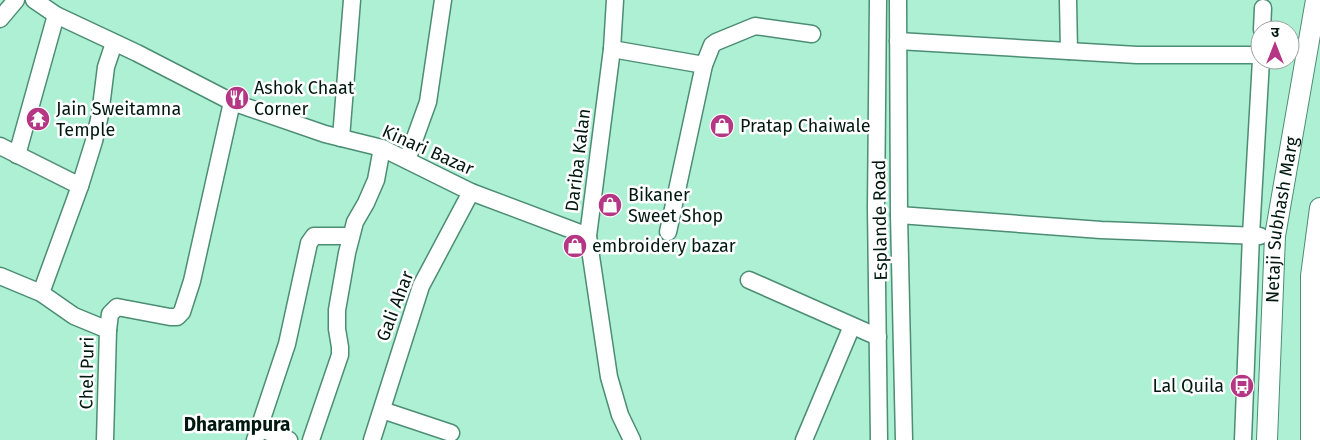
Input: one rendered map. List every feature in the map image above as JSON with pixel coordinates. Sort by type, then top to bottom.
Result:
[{"type":"main road","name":"Netaji Subhash Marg","points":[[1267,440],[1275,236],[1316,0]]},
{"type":"main road","name":"Netaji Subhash Marg","points":[[1310,440],[1311,276],[1320,208]]},
{"type":"street","points":[[0,19],[16,0]]},
{"type":"street","name":"Kinari Bazar","points":[[34,0],[56,15],[232,102],[263,114],[341,138],[382,148],[471,192],[588,236]]},
{"type":"street","points":[[341,138],[352,0]]},
{"type":"street","points":[[407,160],[428,102],[443,0]]},
{"type":"street","name":"Dariba Kalan","points":[[615,0],[612,49],[588,236],[609,377],[620,415],[632,440]]},
{"type":"street","points":[[878,0],[876,207],[879,440]]},
{"type":"street","name":"Esplande Road","points":[[898,0],[899,215],[904,440]]},
{"type":"street","points":[[1068,0],[1069,51]]},
{"type":"street","points":[[1262,20],[1263,8]]},
{"type":"street","points":[[18,154],[56,15]]},
{"type":"street","points":[[668,232],[704,65],[712,45],[752,26],[812,34]]},
{"type":"street","points":[[898,41],[1137,54],[1250,55]]},
{"type":"street","points":[[41,293],[80,186],[100,115],[106,67],[114,43]]},
{"type":"street","points":[[612,49],[704,65]]},
{"type":"street","points":[[1243,440],[1259,70]]},
{"type":"street","name":"Chel Puri","points":[[106,440],[110,314],[114,308],[128,308],[174,318],[182,312],[192,281],[232,102]]},
{"type":"street","points":[[0,146],[80,186]]},
{"type":"street","points":[[311,440],[340,355],[337,310],[351,236],[376,180],[382,148]]},
{"type":"street","name":"Gali Ahar","points":[[372,440],[421,286],[471,192]]},
{"type":"street","points":[[899,215],[1101,230],[1275,236]]},
{"type":"street","points":[[289,440],[257,434],[291,332],[309,243],[314,236],[351,236]]},
{"type":"street","points":[[1,278],[41,293],[74,316],[108,330]]},
{"type":"street","points":[[749,280],[878,337]]},
{"type":"street","points":[[804,440],[852,326]]},
{"type":"street","points":[[382,410],[451,433]]},
{"type":"place","name":"Ashok Chaat Corner","points":[[237,98]]},
{"type":"place","name":"Jain Sweitamna Temple","points":[[38,119]]},
{"type":"place","name":"Pratap Chaiwale","points":[[722,126]]},
{"type":"place","name":"Bikaner Sweet Shop","points":[[610,205]]},
{"type":"place","name":"embroidery bazar","points":[[575,246]]},
{"type":"place","name":"Lal Quila","points":[[1242,386]]},
{"type":"district","name":"Dharampura","points":[[237,424]]}]
